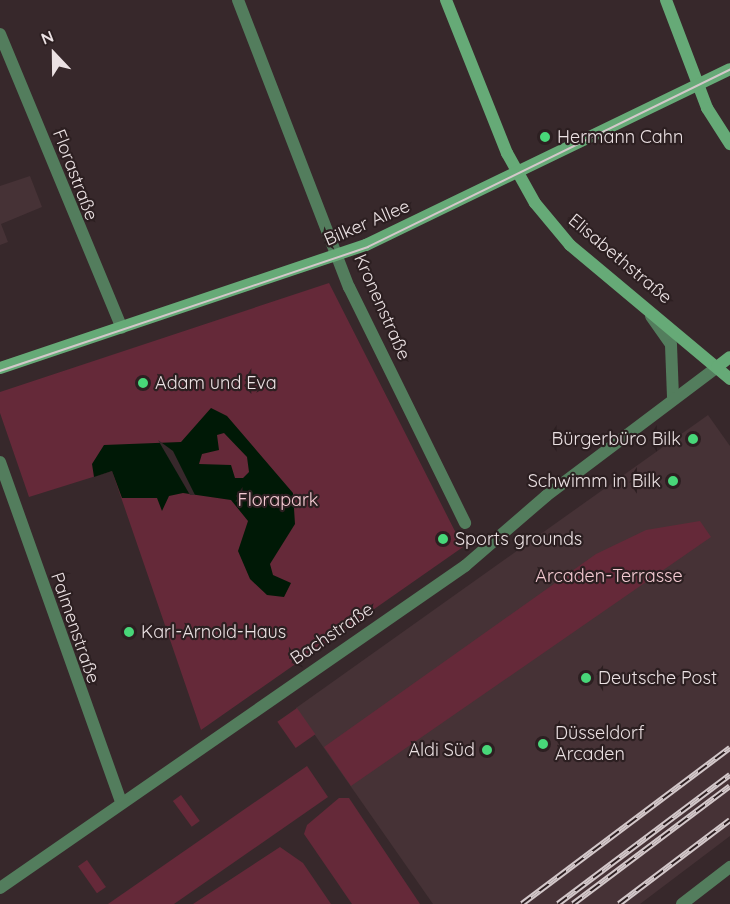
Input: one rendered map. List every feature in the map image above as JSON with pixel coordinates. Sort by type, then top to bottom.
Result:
[{"type":"street","name":"Kronenstraße","points":[[238,0],[349,286],[465,523]]},
{"type":"street","name":"Elisabethstraße","points":[[446,0],[516,173],[563,238],[730,379]]},
{"type":"street","points":[[666,0],[699,86],[730,144]]},
{"type":"street","name":"Florastraße","points":[[0,34],[122,328]]},
{"type":"street","name":"Bilker Allee","points":[[0,368],[339,256],[699,86],[730,69]]},
{"type":"street","points":[[638,299],[671,345],[674,396]]},
{"type":"street","name":"Bachstraße","points":[[0,888],[121,802],[465,566],[674,396],[730,357]]},
{"type":"street","name":"Palmenstraße","points":[[0,462],[121,802]]},
{"type":"street","points":[[682,904],[730,867]]},
{"type":"shaded area","points":[[30,176],[42,207],[1,224],[8,242],[0,245],[0,186]]},
{"type":"shaded area","points":[[211,408],[227,416],[293,493],[295,524],[270,564],[273,575],[291,583],[284,597],[267,595],[250,579],[238,551],[248,521],[231,500],[183,493],[169,496],[162,511],[157,498],[122,498],[112,471],[94,477],[92,464],[104,445],[181,442]],"holes":[[[224,433],[247,457],[249,472],[243,478],[235,478],[231,465],[199,464],[202,454],[219,450],[217,435]]]},
{"type":"shaded area","points":[[708,415],[730,446],[730,836],[640,904],[433,904],[296,708]]},
{"type":"green space","name":"Florapark","points":[[329,283],[463,547],[201,730],[112,471],[29,497],[0,413],[0,392]]},
{"type":"green space","name":"Arcaden-Terrasse","points":[[700,521],[711,537],[351,786],[324,747],[596,554],[646,530]]},
{"type":"green space","points":[[297,708],[315,734],[296,748],[277,722]]},
{"type":"green space","points":[[307,766],[328,797],[174,904],[108,904]]},
{"type":"green space","points":[[181,795],[200,821],[192,827],[173,801]]},
{"type":"green space","points":[[339,798],[349,798],[420,904],[352,904],[304,834],[307,825]]},
{"type":"green space","points":[[280,847],[303,863],[331,904],[193,904]]},
{"type":"green space","points":[[87,860],[106,887],[97,893],[78,866]]},
{"type":"pier","points":[[158,440],[173,451],[195,495],[190,495]]},
{"type":"tram line","points":[[0,371],[368,247],[730,70]]},
{"type":"railway","points":[[522,904],[730,748]]},
{"type":"railway","points":[[558,904],[730,775]]},
{"type":"railway","points":[[573,904],[730,786]]},
{"type":"railway","points":[[619,904],[730,820]]},
{"type":"place","name":"Hermann Cahn","points":[[545,137]]},
{"type":"place","name":"Adam und Eva","points":[[143,383]]},
{"type":"place","name":"Bürgerbüro Bilk","points":[[693,439]]},
{"type":"place","name":"Schwimm in Bilk","points":[[673,481]]},
{"type":"place","name":"Sports grounds","points":[[443,539]]},
{"type":"place","name":"Karl-Arnold-Haus","points":[[129,632]]},
{"type":"place","name":"Deutsche Post","points":[[586,678]]},
{"type":"place","name":"Düsseldorf Arcaden","points":[[543,744]]},
{"type":"place","name":"Aldi Süd","points":[[487,750]]}]
